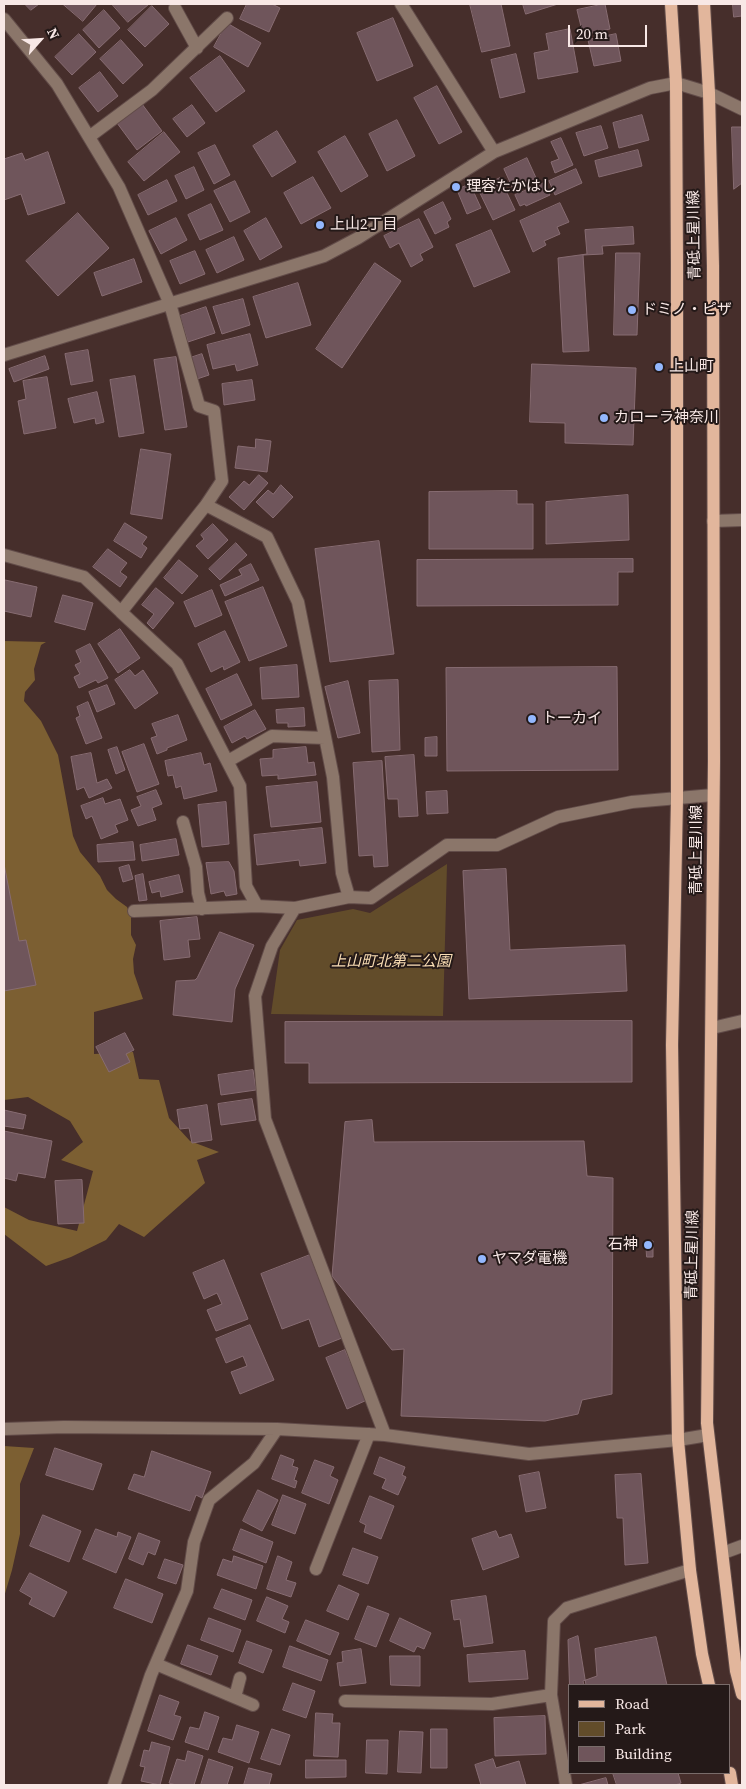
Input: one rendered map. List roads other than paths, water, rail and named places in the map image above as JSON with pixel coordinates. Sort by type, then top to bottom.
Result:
[{"type":"main road","name":"青砥上星川線","points":[[671,4],[676,83],[677,799],[672,1045],[678,1440],[690,1570],[702,1654],[709,1684]]},
{"type":"main road","name":"青砥上星川線","points":[[704,4],[709,93],[712,266],[712,1028],[707,1406],[708,1435],[736,1671],[742,1694]]},
{"type":"street","points":[[402,4],[494,152]]},
{"type":"street","points":[[175,8],[197,48]]},
{"type":"street","points":[[89,137],[152,90],[227,18]]},
{"type":"street","points":[[4,19],[57,84],[119,187],[170,304],[199,406],[214,411],[222,481],[206,505],[121,612]]},
{"type":"street","points":[[4,355],[324,256],[358,238],[494,152],[650,88],[676,83],[709,93],[742,109]]},
{"type":"street","points":[[206,505],[267,537],[298,602],[333,777],[342,873],[349,896]]},
{"type":"street","points":[[712,522],[742,520]]},
{"type":"street","points":[[4,555],[84,577],[178,664],[240,786],[246,886],[257,906]]},
{"type":"street","points":[[228,762],[272,736],[325,738]]},
{"type":"street","points":[[134,911],[257,906],[295,908],[349,896],[371,898],[447,845],[496,845],[558,817],[632,802],[713,795]]},
{"type":"street","points":[[183,822],[196,867],[198,893],[202,909]]},
{"type":"street","points":[[295,908],[272,946],[255,996],[265,1119],[385,1435]]},
{"type":"street","points":[[712,1028],[742,1022]]},
{"type":"street","points":[[4,1429],[64,1427],[277,1429],[385,1435],[529,1454],[678,1440],[708,1435]]},
{"type":"street","points":[[114,1785],[156,1664],[187,1591],[194,1542],[209,1500],[254,1463],[277,1429]]},
{"type":"street","points":[[316,1568],[369,1434]]},
{"type":"street","points":[[723,1553],[742,1546]]},
{"type":"street","points":[[566,1785],[551,1695],[554,1621],[566,1608],[690,1570]]},
{"type":"street","points":[[156,1664],[253,1704]]},
{"type":"street","points":[[235,1696],[240,1678]]},
{"type":"street","points":[[345,1701],[492,1704],[551,1695]]},
{"type":"place","name":"理容たかはし","points":[[456,187]]},
{"type":"place","name":"上山2丁目","points":[[320,225]]},
{"type":"place","name":"ドミノ・ピザ","points":[[632,310]]},
{"type":"place","name":"上山町","points":[[659,367]]},
{"type":"place","name":"カローラ神奈川","points":[[604,418]]},
{"type":"place","name":"トーカイ","points":[[532,719]]},
{"type":"place","name":"石神","points":[[648,1245]]},
{"type":"place","name":"ヤマダ電機","points":[[482,1259]]},
{"type":"park label","name":"上山町北第二公園","points":[[391,962]]}]
